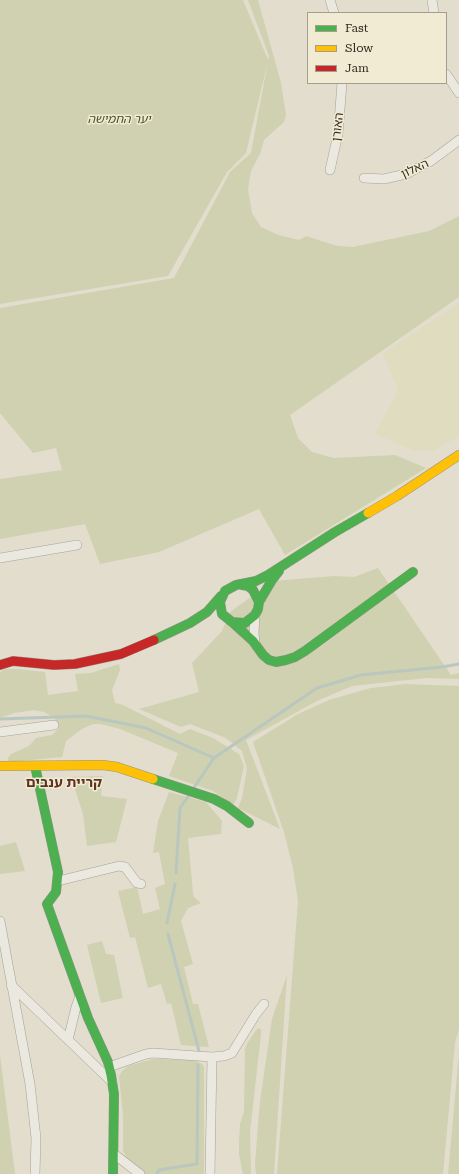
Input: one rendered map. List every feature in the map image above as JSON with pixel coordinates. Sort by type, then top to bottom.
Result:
[{"type":"street","points":[[330,0],[334,12]]},
{"type":"street","points":[[432,0],[434,12]]},
{"type":"street","points":[[447,76],[459,93]]},
{"type":"street","name":"האורן","points":[[330,170],[338,134],[342,84]]},
{"type":"street","name":"האלון","points":[[364,178],[384,179],[406,174],[431,161],[459,140]]},
{"type":"street","points":[[242,585],[256,581],[397,496],[459,455]]},
{"type":"street","points":[[0,558],[77,545]]},
{"type":"street","points":[[255,645],[255,615],[259,602],[272,580],[289,561]]},
{"type":"street","points":[[221,596],[220,608],[222,614],[241,630],[263,655],[269,660],[276,662],[296,657],[413,572]]},
{"type":"street","points":[[0,665],[13,661],[54,665],[75,664],[98,660],[145,645],[190,623],[207,612],[225,590],[236,585],[248,586],[253,590],[259,602]]},
{"type":"street","points":[[190,623],[208,619],[244,623],[255,615]]},
{"type":"street","points":[[0,732],[54,725]]},
{"type":"street","points":[[0,766],[103,765],[117,767],[214,799],[227,806],[249,823]]},
{"type":"street","points":[[35,766],[58,872],[56,892],[48,904],[80,996],[109,1067],[112,1082],[114,1094],[113,1174]]},
{"type":"street","points":[[58,881],[119,866],[125,867],[141,884]]},
{"type":"street","points":[[0,921],[30,1084],[36,1138],[35,1174]]},
{"type":"street","points":[[11,985],[112,1082]]},
{"type":"street","points":[[68,1040],[80,996]]},
{"type":"street","points":[[109,1067],[153,1053],[212,1057],[224,1056],[232,1053],[256,1014],[264,1004]]},
{"type":"street","points":[[210,1174],[212,1057]]},
{"type":"street","points":[[114,1154],[140,1174]]},
{"type":"shaded area","points":[[459,303],[459,436],[435,450],[415,451],[375,434],[398,390],[383,353]]},
{"type":"green space","name":"יער החמישה","points":[[0,0],[243,0],[268,60],[269,56],[248,0],[258,0],[281,83],[286,115],[284,122],[264,140],[260,154],[251,171],[248,189],[252,213],[261,227],[278,235],[299,240],[306,236],[337,246],[353,247],[429,231],[459,216],[459,297],[290,415],[298,438],[312,452],[334,458],[395,455],[426,468],[285,555],[259,509],[159,552],[100,564],[85,524],[0,539],[0,479],[62,470],[56,448],[33,453],[0,413],[0,308],[174,278],[230,172],[251,153],[268,61],[246,153],[227,172],[168,276],[0,304]]},
{"type":"green space","points":[[378,568],[451,675],[459,673],[459,679],[427,678],[352,686],[317,701],[246,740],[280,829],[238,808],[242,798],[247,769],[242,751],[226,738],[190,724],[181,727],[139,709],[199,692],[192,663],[222,631],[230,612],[273,581],[334,576],[354,577]]},
{"type":"green space","points":[[119,664],[120,670],[112,690],[115,703],[123,705],[180,734],[190,729],[213,738],[239,754],[244,766],[237,798],[233,805],[213,791],[169,776],[178,753],[120,729],[101,724],[93,724],[82,729],[66,741],[62,757],[9,762],[8,758],[11,754],[29,746],[36,738],[52,735],[58,729],[55,718],[44,712],[34,710],[14,713],[0,718],[0,672],[5,669],[18,669],[45,672],[48,695],[78,691],[75,674],[91,673]]},
{"type":"green space","points":[[406,684],[459,686],[459,1029],[455,1043],[443,1174],[277,1174],[298,901],[293,868],[284,832],[253,742],[298,714],[329,700],[371,688]]},
{"type":"green space","points":[[103,776],[101,796],[127,799],[116,842],[87,846],[83,814],[71,777]]},
{"type":"green space","points":[[169,792],[206,802],[222,821],[221,834],[188,838],[193,893],[194,897],[201,903],[188,908],[181,921],[193,964],[184,967],[193,1004],[198,1004],[209,1047],[181,1045],[171,1003],[167,1004],[161,984],[148,988],[135,937],[130,938],[118,891],[137,887],[143,914],[160,909],[155,888],[165,884],[159,852],[153,853],[158,821]]},
{"type":"green space","points":[[16,842],[25,871],[0,874],[0,846]]},
{"type":"green space","points":[[102,941],[106,954],[114,955],[123,998],[101,1003],[87,945]]},
{"type":"green space","points":[[287,975],[274,1174],[256,1174],[255,1164],[260,1101],[272,1019]]},
{"type":"green space","points":[[259,1028],[261,1030],[261,1034],[250,1132],[251,1174],[243,1174],[239,1154],[239,1143],[240,1124],[244,1112],[245,1049],[248,1042]]},
{"type":"green space","points":[[459,1053],[459,1174],[448,1174]]},
{"type":"green space","points":[[0,1055],[15,1174],[0,1174]]},
{"type":"green space","points":[[153,1059],[196,1060],[203,1065],[204,1174],[145,1174],[133,1165],[126,1157],[123,1150],[123,1116],[119,1076],[128,1066]]},
{"type":"waterway","points":[[193,789],[214,758],[317,688],[361,675],[459,664]]},
{"type":"waterway","points":[[0,719],[86,716],[146,728],[214,758]]},
{"type":"waterway","points":[[176,873],[180,808],[190,794]]},
{"type":"waterway","points":[[167,923],[175,884]]},
{"type":"waterway","points":[[168,934],[199,1051]]},
{"type":"waterway","points":[[157,1174],[159,1170],[197,1164],[198,1065]]},
{"type":"traffic: fast","points":[[242,585],[248,586],[253,590],[259,602],[258,609],[255,615],[245,623],[232,622],[222,614],[220,602],[225,591],[236,585],[256,581],[268,575],[335,532],[368,513]]},
{"type":"traffic: fast","points":[[259,602],[279,571]]},
{"type":"traffic: fast","points":[[232,622],[253,641],[263,655],[269,660],[276,662],[286,660],[305,651],[413,572]]},
{"type":"traffic: fast","points":[[154,640],[190,623],[207,612],[221,596]]},
{"type":"traffic: fast","points":[[35,766],[58,872],[56,892],[47,904],[88,1018],[108,1062],[111,1075],[114,1094],[113,1174]]},
{"type":"traffic: fast","points":[[153,779],[214,799],[227,806],[249,823]]},
{"type":"traffic: slow","points":[[368,513],[397,496],[459,455]]},
{"type":"traffic: slow","points":[[0,766],[103,765],[117,767],[153,779]]},
{"type":"traffic: jam","points":[[0,665],[13,661],[54,665],[75,664],[121,654],[154,640]]},
{"type":"district","name":"קריית ענבים","points":[[64,783]]}]
